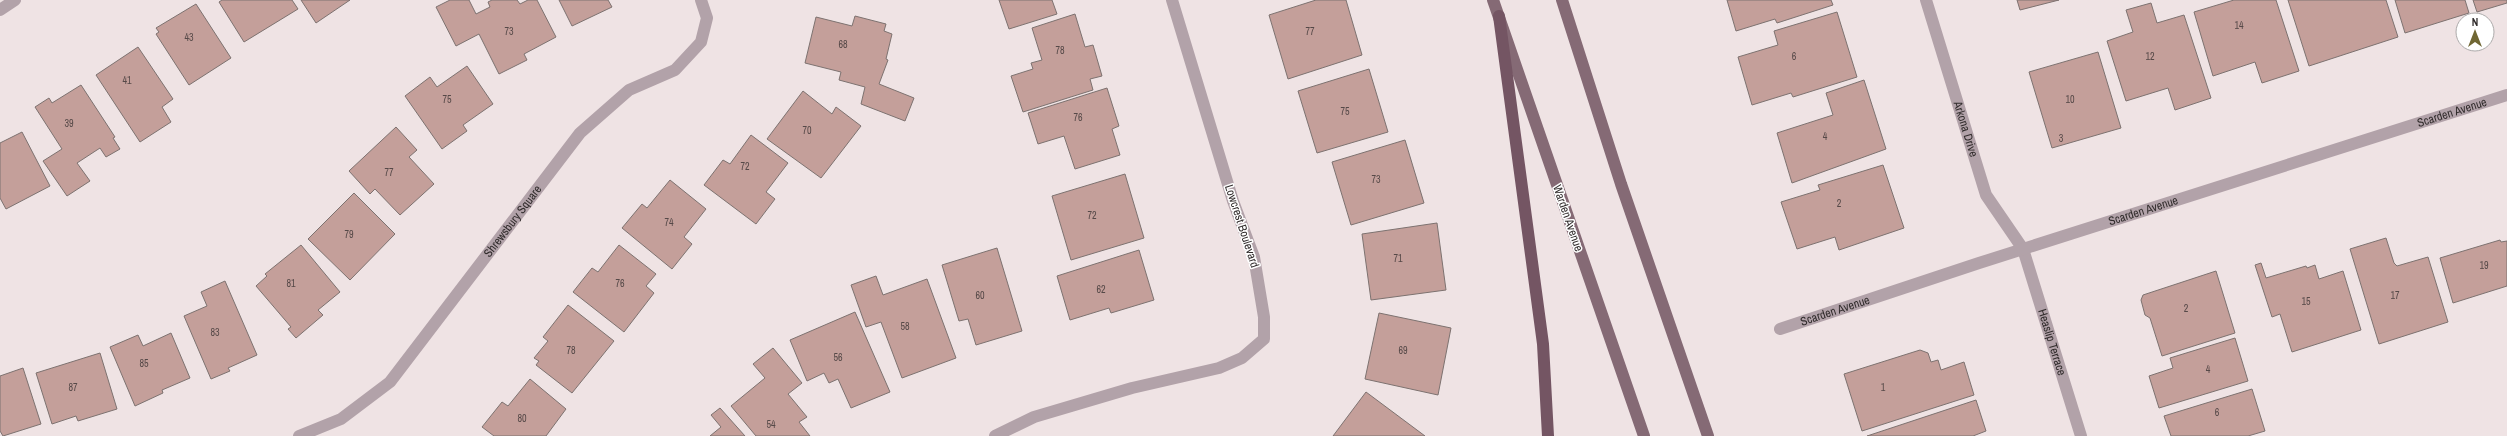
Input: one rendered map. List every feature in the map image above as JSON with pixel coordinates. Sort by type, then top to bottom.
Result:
[{"type":"highway","points":[[1499,16],[1543,344],[1548,436]]},
{"type":"main road","name":"Warden Avenue","points":[[1493,0],[1644,436]]},
{"type":"main road","points":[[1562,0],[1621,184],[1708,436]]},
{"type":"street","points":[[0,10],[15,0]]},
{"type":"street","name":"Shrewsbury Square","points":[[299,436],[341,419],[390,382],[580,133],[629,90],[675,70],[701,42],[707,18],[701,0]]},
{"type":"street","name":"Lowcrest Boulevard","points":[[995,436],[1034,417],[1132,388],[1219,368],[1242,358],[1264,339],[1264,317],[1254,257],[1234,201],[1172,0]]},
{"type":"street","name":"Arkona Drive","points":[[1926,0],[1986,195],[2023,249]]},
{"type":"street","name":"Scarden Avenue","points":[[1780,329],[2023,249],[2507,95]]},
{"type":"street","name":"Heaslip Terrace","points":[[2023,249],[2081,436]]},
{"type":"building","points":[[222,0],[292,0],[298,9],[244,42],[219,2]]},
{"type":"building","points":[[301,0],[350,0],[316,23]]},
{"type":"building","points":[[450,0],[469,0],[476,14],[490,7],[488,2],[492,0],[517,0],[520,4],[528,0],[537,0],[556,37],[524,54],[527,60],[499,74],[479,34],[456,46],[436,7]]},
{"type":"building","points":[[559,0],[608,0],[612,7],[572,26]]},
{"type":"building","points":[[999,0],[1052,0],[1057,14],[1009,29]]},
{"type":"building","points":[[1316,0],[1346,0],[1362,55],[1288,79],[1269,15]]},
{"type":"building","points":[[1727,0],[1831,0],[1833,5],[1777,23],[1775,19],[1736,31]]},
{"type":"building","points":[[2017,0],[2059,0],[2020,10]]},
{"type":"building","points":[[2234,0],[2276,0],[2299,71],[2262,83],[2255,62],[2213,76],[2194,12]]},
{"type":"building","points":[[2288,0],[2386,0],[2398,37],[2309,66]]},
{"type":"building","points":[[2395,0],[2465,0],[2469,12],[2455,12],[2455,17],[2405,33]]},
{"type":"building","points":[[2473,0],[2507,0],[2507,3],[2477,12]]},
{"type":"building","points":[[2151,3],[2157,23],[2184,15],[2211,98],[2175,110],[2168,88],[2126,101],[2107,41],[2133,32],[2126,10]]},
{"type":"building","points":[[196,4],[231,58],[189,85],[156,34],[159,32],[156,28]]},
{"type":"building","points":[[1837,12],[1857,77],[1793,97],[1791,93],[1752,105],[1738,57],[1778,45],[1774,31]]},
{"type":"building","points":[[1075,14],[1085,47],[1093,45],[1102,76],[1090,79],[1093,90],[1023,112],[1011,76],[1033,69],[1031,63],[1042,60],[1032,28]]},
{"type":"building","points":[[855,16],[886,24],[884,31],[892,34],[886,59],[888,60],[879,84],[914,98],[905,121],[861,104],[865,87],[839,80],[841,72],[805,63],[816,17],[852,26]]},
{"type":"building","points":[[138,47],[173,99],[162,107],[171,122],[140,142],[96,75]]},
{"type":"building","points":[[2098,52],[2121,128],[2052,148],[2029,72]]},
{"type":"building","points":[[467,66],[493,104],[463,125],[467,131],[442,149],[405,96],[430,77],[437,87]]},
{"type":"building","points":[[1369,69],[1388,132],[1317,153],[1298,91]]},
{"type":"building","points":[[1864,80],[1886,149],[1792,183],[1777,133],[1833,115],[1826,93]]},
{"type":"building","points":[[81,85],[115,137],[113,138],[120,149],[106,157],[100,148],[77,163],[90,181],[67,196],[43,161],[62,149],[35,107],[49,98],[52,103]]},
{"type":"building","points":[[1107,88],[1119,126],[1112,129],[1120,155],[1075,169],[1064,136],[1038,144],[1028,113]]},
{"type":"building","points":[[803,91],[832,114],[836,107],[861,126],[821,178],[767,139]]},
{"type":"building","points":[[396,127],[417,150],[409,157],[434,184],[400,215],[375,189],[370,194],[349,171]]},
{"type":"building","points":[[22,132],[50,186],[6,209],[0,198],[0,143]]},
{"type":"building","points":[[751,135],[788,163],[766,192],[775,199],[756,224],[704,185],[723,160],[730,164]]},
{"type":"building","points":[[1405,140],[1424,203],[1351,225],[1332,162]]},
{"type":"building","points":[[1883,165],[1904,228],[1839,250],[1835,237],[1797,249],[1781,202],[1820,190],[1818,185]]},
{"type":"building","points":[[1125,174],[1144,238],[1071,260],[1052,196]]},
{"type":"building","points":[[670,180],[706,209],[684,237],[692,244],[672,269],[622,228],[642,204],[647,208]]},
{"type":"building","points":[[354,193],[395,234],[350,280],[308,239]]},
{"type":"building","points":[[1437,223],[1446,290],[1371,300],[1362,234]]},
{"type":"building","points":[[2386,238],[2394,263],[2397,266],[2428,257],[2448,322],[2379,344],[2350,249]]},
{"type":"building","points":[[2500,240],[2501,242],[2507,241],[2507,286],[2453,303],[2440,258]]},
{"type":"building","points":[[301,245],[340,292],[318,310],[323,315],[296,338],[288,329],[291,327],[256,286],[267,276],[265,274]]},
{"type":"building","points":[[619,245],[656,274],[646,286],[654,293],[624,332],[573,292],[592,268],[598,272]]},
{"type":"building","points":[[997,248],[1022,331],[976,345],[968,319],[959,321],[942,265]]},
{"type":"building","points":[[1139,250],[1154,300],[1111,313],[1109,308],[1070,320],[1057,276]]},
{"type":"building","points":[[2261,263],[2266,278],[2306,266],[2307,268],[2315,265],[2319,279],[2343,271],[2361,330],[2292,352],[2280,314],[2272,317],[2255,265]]},
{"type":"building","points":[[2216,271],[2235,333],[2162,356],[2150,318],[2145,315],[2141,300],[2143,295]]},
{"type":"building","points":[[876,276],[883,295],[927,279],[956,358],[902,378],[881,322],[866,327],[851,285]]},
{"type":"building","points":[[225,281],[257,355],[228,368],[230,371],[211,379],[184,316],[207,306],[201,292]]},
{"type":"building","points":[[568,305],[614,341],[572,393],[536,365],[539,361],[534,358],[548,341],[543,337]]},
{"type":"building","points":[[855,312],[890,392],[851,408],[838,379],[829,383],[824,373],[807,381],[790,340]]},
{"type":"building","points":[[1379,313],[1451,328],[1438,395],[1365,379]]},
{"type":"building","points":[[171,333],[190,378],[162,390],[163,393],[135,406],[110,347],[138,335],[143,346]]},
{"type":"building","points":[[2235,338],[2248,381],[2159,408],[2149,376],[2173,368],[2170,358]]},
{"type":"building","points":[[773,348],[802,383],[788,394],[807,417],[799,422],[810,436],[756,436],[731,406],[765,378],[753,364]]},
{"type":"building","points":[[1920,350],[1928,353],[1931,362],[1938,360],[1941,370],[1964,362],[1974,395],[1862,431],[1844,374]]},
{"type":"building","points":[[100,353],[117,409],[78,421],[76,416],[52,424],[36,373]]},
{"type":"building","points":[[23,368],[41,424],[3,436],[0,431],[0,376]]},
{"type":"building","points":[[530,379],[566,409],[546,436],[494,436],[482,427],[502,402],[508,406]]},
{"type":"building","points":[[2252,389],[2265,431],[2248,436],[2171,436],[2164,416]]},
{"type":"building","points":[[1366,392],[1425,436],[1333,436]]},
{"type":"building","points":[[1976,400],[1986,431],[1973,436],[1867,436]]},
{"type":"building","points":[[720,408],[745,436],[710,436],[721,427],[711,415]]}]
